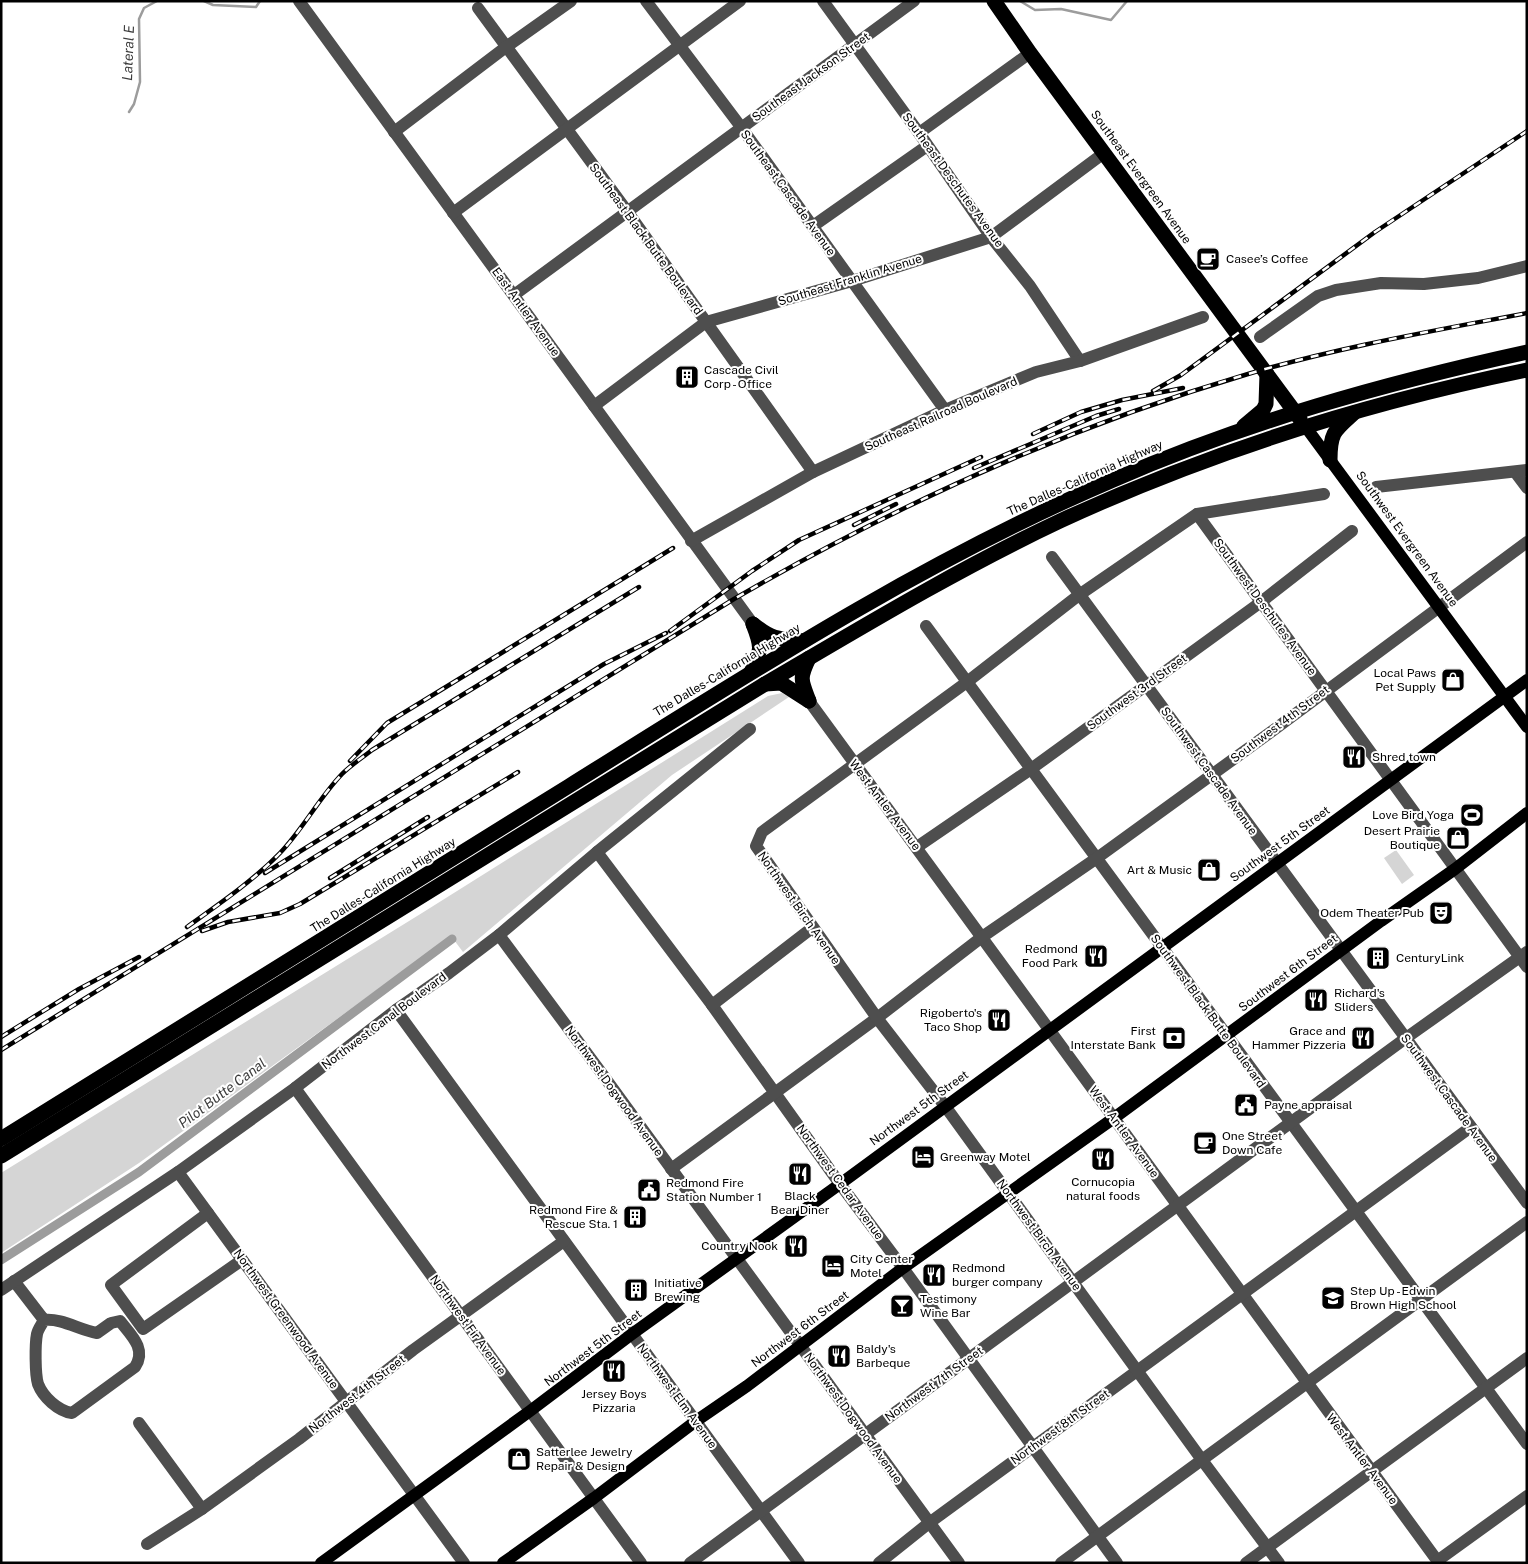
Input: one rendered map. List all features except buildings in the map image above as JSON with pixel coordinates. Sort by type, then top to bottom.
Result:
[{"type":"highway","name":"Southeast Evergreen Avenue","points":[[994,1],[1030,53],[1266,372]]},
{"type":"highway","name":"The Dalles-California Highway","points":[[1,1139],[465,852],[750,672],[940,563],[1115,478],[1240,430],[1295,412],[1439,372],[1527,352]]},
{"type":"highway","points":[[1,1156],[765,684],[949,578],[1061,521],[1185,468],[1305,426],[1357,411],[1527,370]]},
{"type":"highway","name":"Southwest Evergreen Avenue","points":[[1266,372],[1305,426]]},
{"type":"highway","points":[[1240,430],[1263,410],[1266,404],[1266,372]]},
{"type":"highway","points":[[1330,460],[1330,446],[1336,429],[1357,411]]},
{"type":"highway","points":[[752,624],[776,639],[803,641]]},
{"type":"highway","points":[[750,672],[759,656],[760,648],[752,624]]},
{"type":"highway","points":[[808,658],[801,673],[801,680],[809,701]]},
{"type":"highway","points":[[765,684],[781,684],[809,701]]},
{"type":"main road","name":"Southwest Evergreen Avenue","points":[[1305,426],[1527,727]]},
{"type":"main road","name":"Southwest 5th Street","points":[[1050,1030],[1527,680]]},
{"type":"main road","name":"Southwest 6th Street","points":[[1114,1118],[1527,813]]},
{"type":"main road","name":"Northwest 5th Street","points":[[321,1563],[1050,1030]]},
{"type":"main road","name":"Northwest 6th Street","points":[[503,1563],[747,1386],[904,1268],[1008,1193],[1057,1161],[1114,1118]]},
{"type":"street","name":"East Antler Avenue","points":[[299,1],[752,624]]},
{"type":"street","points":[[394,132],[506,47],[571,1]]},
{"type":"street","name":"Southeast Cascade Avenue","points":[[646,1],[813,226],[945,410]]},
{"type":"street","points":[[453,213],[740,1]]},
{"type":"street","name":"Southeast Deschutes Avenue","points":[[823,1],[919,133],[991,237],[1030,286],[1080,361]]},
{"type":"street","name":"Southeast Jackson Street","points":[[514,295],[914,1]]},
{"type":"street","name":"Southeast Black Butte Boulevard","points":[[478,8],[627,211],[812,472]]},
{"type":"street","points":[[919,133],[1030,53]]},
{"type":"street","points":[[813,226],[928,146]]},
{"type":"street","name":"Southeast Franklin Avenue","points":[[594,406],[706,322],[852,281],[991,237],[1104,153]]},
{"type":"street","points":[[1260,337],[1318,296],[1336,290],[1381,283],[1424,284],[1478,278],[1527,266]]},
{"type":"street","name":"Southeast Railroad Boulevard","points":[[692,541],[812,472],[945,410],[1036,372],[1080,361],[1203,318]]},
{"type":"street","points":[[1376,487],[1521,471],[1527,488]]},
{"type":"street","points":[[854,764],[967,682],[1079,594],[1197,514],[1324,494]]},
{"type":"street","name":"Southwest Deschutes Avenue","points":[[1197,514],[1455,868],[1524,959]]},
{"type":"street","name":"Southwest 3rd Street","points":[[917,847],[1031,769],[1262,602],[1352,531]]},
{"type":"street","name":"Southwest 4th Street","points":[[982,937],[1097,858],[1212,775],[1527,542]]},
{"type":"street","name":"Southwest Cascade Avenue","points":[[1052,557],[1527,1203]]},
{"type":"street","name":"Southwest Black Butte Boulevard","points":[[926,626],[1527,1444]]},
{"type":"street","name":"West Antler Avenue","points":[[809,701],[1438,1562]]},
{"type":"street","name":"Northwest Canal Boulevard","points":[[1,1290],[178,1172],[295,1088],[396,1010],[449,973],[499,935],[597,852],[750,729]]},
{"type":"street","name":"Northwest Birch Avenue","points":[[854,764],[762,832],[756,846],[877,1018],[945,1106],[1279,1563]]},
{"type":"street","name":"Northwest Cedar Avenue","points":[[597,852],[712,1004],[774,1093],[904,1268],[1117,1563]]},
{"type":"street","points":[[712,1004],[812,928]]},
{"type":"street","name":"Northwest Dogwood Avenue","points":[[499,935],[959,1563]]},
{"type":"street","points":[[671,1168],[877,1018],[982,937]]},
{"type":"street","name":"Northwest 7th Street","points":[[690,1563],[1406,1038],[1524,959]]},
{"type":"street","name":"Northwest Elm Avenue","points":[[396,1010],[799,1563]]},
{"type":"street","name":"Northwest Fir Avenue","points":[[295,1088],[641,1563]]},
{"type":"street","name":"Northwest 8th Street","points":[[879,1563],[929,1523],[1471,1127]]},
{"type":"street","name":"Northwest Greenwood Avenue","points":[[178,1172],[464,1563]]},
{"type":"street","points":[[208,1213],[111,1285],[143,1329],[242,1260]]},
{"type":"street","points":[[1061,1563],[1527,1222]]},
{"type":"street","name":"Northwest 4th Street","points":[[147,1544],[202,1509],[347,1403],[460,1315],[564,1240]]},
{"type":"street","points":[[14,1281],[44,1320]]},
{"type":"street","points":[[55,1319],[82,1330],[97,1333],[111,1323],[120,1321],[139,1348],[140,1359],[135,1367],[72,1413],[65,1412],[52,1404],[38,1385],[36,1370],[37,1333],[44,1320],[55,1319]]},
{"type":"street","points":[[1246,1563],[1527,1358]]},
{"type":"street","points":[[139,1423],[202,1509]]},
{"type":"street","points":[[1438,1562],[1527,1496]]},
{"type":"shaded area","points":[[782,693],[789,697],[672,775],[463,952],[451,936],[139,1163],[1,1253],[1,1173],[422,913],[768,696]]},
{"type":"shaded area","points":[[1396,850],[1414,875],[1402,884],[1384,858]]},
{"type":"waterway","name":"Lateral E","points":[[129,112],[134,104],[140,82],[139,19],[144,8],[157,1]]},
{"type":"waterway","name":"Lateral E","points":[[204,1],[213,5],[256,7],[260,1]]},
{"type":"waterway","name":"Lateral E","points":[[1020,1],[1035,10],[1061,9],[1111,20],[1127,1]]},
{"type":"waterway","name":"Pilot Butte Canal","points":[[1,1260],[139,1172],[452,939]]},
{"type":"railway","points":[[1153,391],[1181,375],[1375,232],[1527,131]]},
{"type":"railway","points":[[1,1050],[734,599],[920,500],[984,471],[1115,418],[1248,374],[1351,348],[1527,313]]},
{"type":"railway","points":[[1033,434],[1081,412],[1122,400],[1183,388]]},
{"type":"railway","points":[[974,468],[1096,416],[1119,409]]},
{"type":"railway","points":[[670,631],[752,571],[799,540],[981,457]]},
{"type":"railway","points":[[854,525],[896,504]]},
{"type":"railway","points":[[350,761],[387,723],[673,548]]},
{"type":"railway","points":[[187,927],[235,892],[270,863],[288,844],[342,774],[372,750],[639,587]]},
{"type":"railway","points":[[265,873],[604,664],[666,633]]},
{"type":"railway","points":[[202,931],[228,922],[280,913],[300,904],[518,772]]},
{"type":"railway","points":[[330,878],[428,817]]},
{"type":"railway","points":[[1,1037],[79,989],[139,957]]},
{"type":"place","name":"Casee’s Coffee","points":[[1208,259]]},
{"type":"place","name":"Cascade Civil Corp - Office","points":[[687,377]]},
{"type":"place","name":"Local Paws Pet Supply","points":[[1453,680]]},
{"type":"place","name":"Shred town","points":[[1354,757]]},
{"type":"place","name":"Love Bird Yoga","points":[[1472,815]]},
{"type":"place","name":"Desert Prairie Boutique","points":[[1458,838]]},
{"type":"place","name":"Art & Music","points":[[1209,870]]},
{"type":"place","name":"Odem Theater Pub","points":[[1441,913]]},
{"type":"place","name":"Redmond Food Park","points":[[1096,956]]},
{"type":"place","name":"CenturyLink","points":[[1378,958]]},
{"type":"place","name":"Richard's Sliders","points":[[1316,1000]]},
{"type":"place","name":"Rigoberto's Taco Shop","points":[[999,1020]]},
{"type":"place","name":"First Interstate Bank","points":[[1174,1038]]},
{"type":"place","name":"Grace and Hammer Pizzeria","points":[[1363,1038]]},
{"type":"place","name":"Payne appraisal","points":[[1246,1105]]},
{"type":"place","name":"One Street Down Cafe","points":[[1205,1143]]},
{"type":"place","name":"Greenway Motel","points":[[923,1157]]},
{"type":"place","name":"Cornucopia natural foods","points":[[1103,1159]]},
{"type":"place","name":"Black Bear Diner","points":[[800,1174]]},
{"type":"place","name":"Redmond Fire Station Number 1","points":[[649,1190]]},
{"type":"place","name":"Redmond Fire & Rescue Sta. 1","points":[[635,1217]]},
{"type":"place","name":"Country Nook","points":[[796,1246]]},
{"type":"place","name":"City Center Motel","points":[[833,1266]]},
{"type":"place","name":"Redmond burger company","points":[[934,1275]]},
{"type":"place","name":"Initiative Brewing","points":[[636,1290]]},
{"type":"place","name":"Step Up - Edwin Brown High School","points":[[1333,1298]]},
{"type":"place","name":"Testimony Wine Bar","points":[[902,1306]]},
{"type":"place","name":"Baldy's Barbeque","points":[[839,1356]]},
{"type":"place","name":"Jersey Boys Pizzaria","points":[[614,1371]]},
{"type":"place","name":"Satterlee Jewelry Repair & Design","points":[[519,1459]]}]
